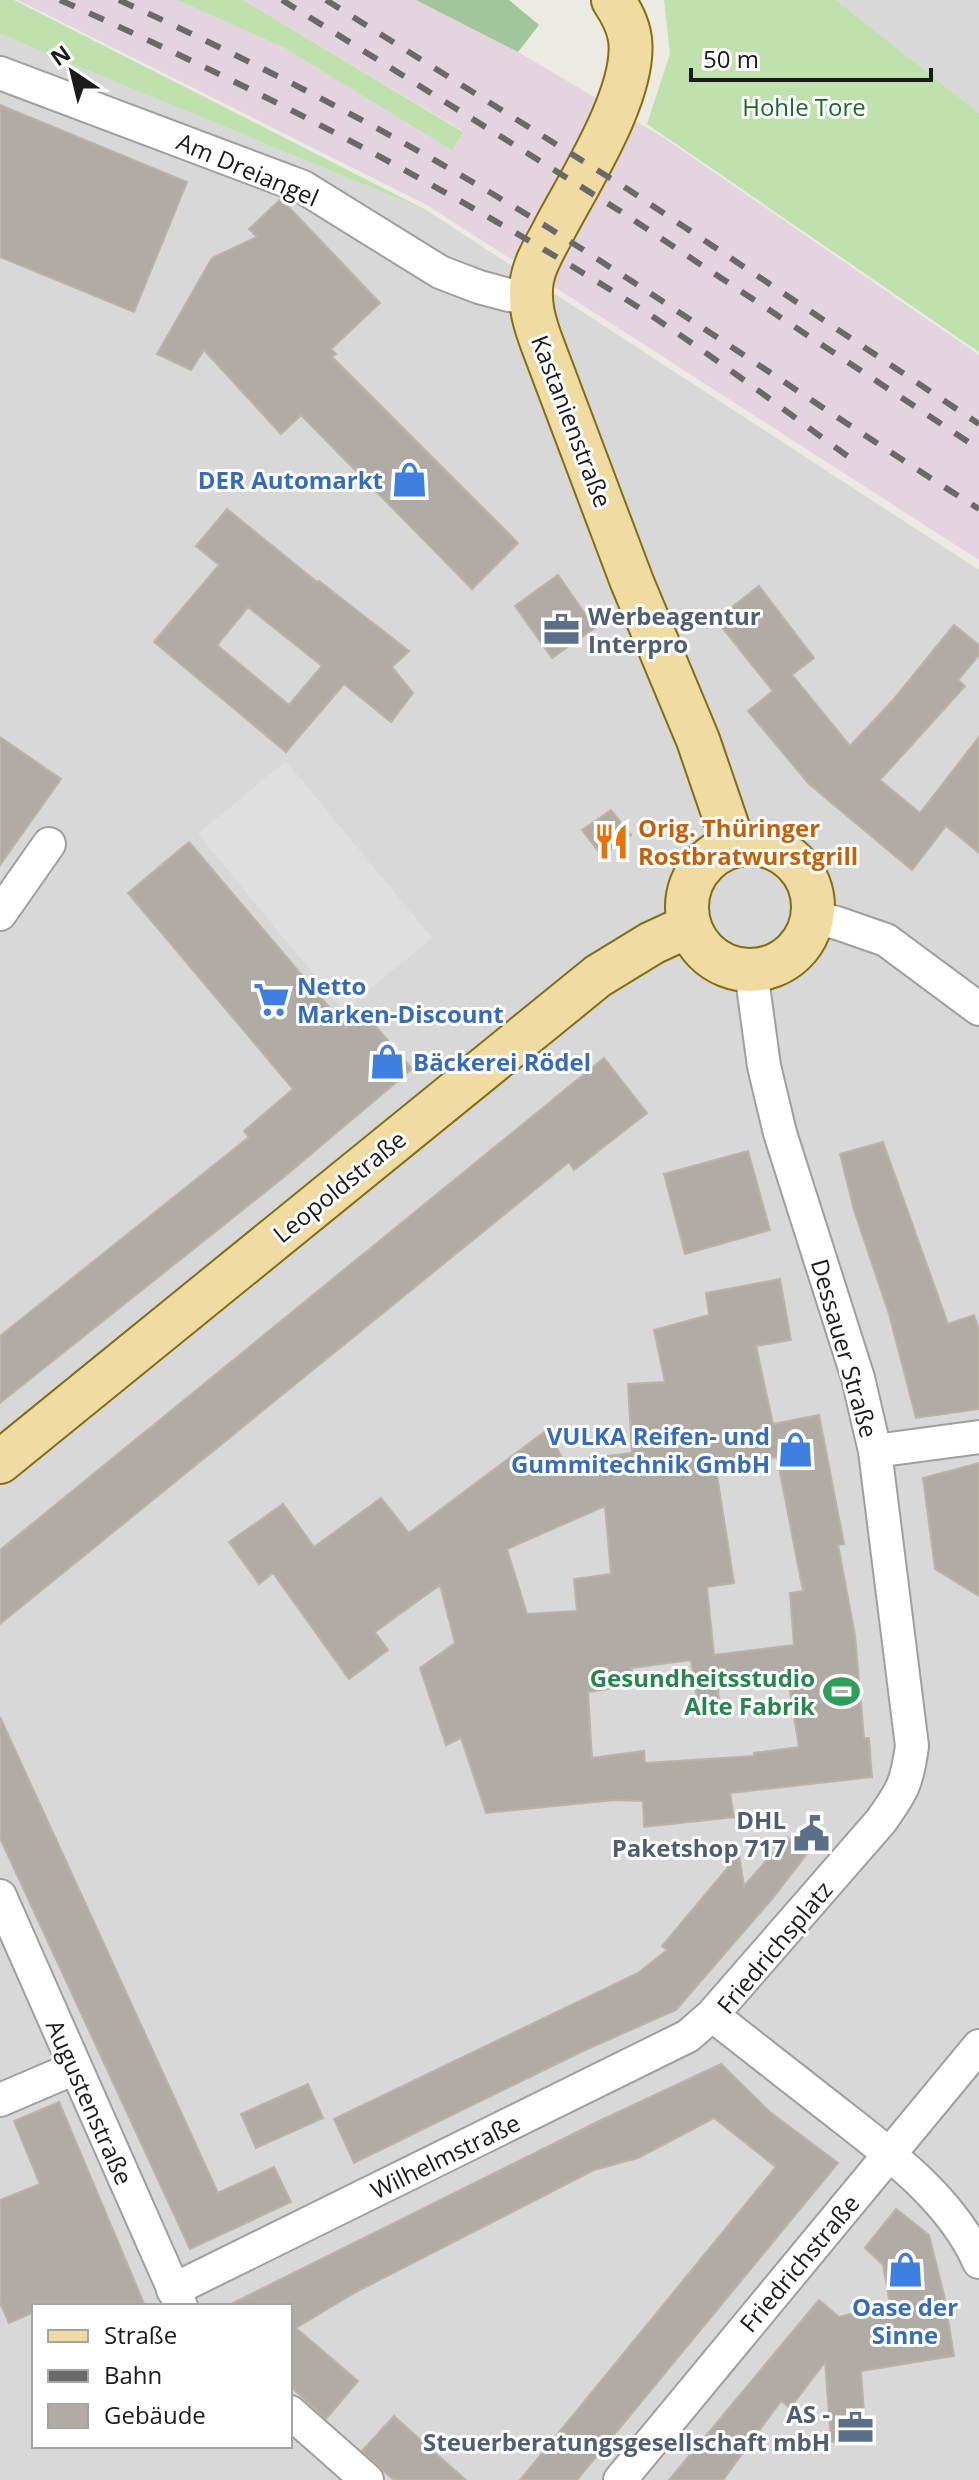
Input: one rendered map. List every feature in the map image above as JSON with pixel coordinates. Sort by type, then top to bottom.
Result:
[{"type":"main road","name":"Kastanienstraße","points":[[613,0],[626,23],[630,38],[629,71],[624,90],[600,142],[537,263],[532,276],[532,310],[632,582],[698,740],[734,845]]},
{"type":"main road","points":[[734,845],[762,845],[775,849],[798,865],[811,889],[813,917],[804,940],[787,959],[751,971],[725,966],[703,950],[689,926],[687,897],[691,883],[708,859],[720,850],[734,845]]},
{"type":"main road","name":"Leopoldstraße","points":[[0,1462],[576,993],[628,957],[689,926]]},
{"type":"street","name":"Am Dreiangel","points":[[0,73],[303,187],[440,272],[479,287],[531,297]]},
{"type":"street","points":[[0,914],[49,844]]},
{"type":"street","points":[[813,917],[886,940],[979,1009]]},
{"type":"street","name":"Dessauer Straße","points":[[751,971],[764,1066],[780,1133],[858,1378],[875,1451],[909,1711],[912,1746],[908,1779]]},
{"type":"street","points":[[875,1451],[979,1437]]},
{"type":"street","name":"Friedrichsplatz","points":[[889,2154],[712,2015],[881,1821],[908,1779]]},
{"type":"street","name":"Augustenstraße","points":[[0,1896],[177,2298]]},
{"type":"street","name":"Wilhelmstraße","points":[[177,2298],[688,2036],[712,2015]]},
{"type":"street","name":"Friedrichstraße","points":[[620,2480],[979,2046]]},
{"type":"street","points":[[0,2100],[75,2068]]},
{"type":"street","points":[[889,2154],[940,2203],[979,2262]]},
{"type":"street","points":[[292,2414],[367,2480]]},
{"type":"shaded area","points":[[18,0],[177,0],[283,47],[452,149],[463,131],[243,0],[416,0],[518,52],[666,139],[979,355],[979,560],[427,205]]},
{"type":"shaded area","points":[[836,0],[979,0],[979,113]]},
{"type":"shaded area","points":[[0,34],[426,210],[979,570],[979,2480],[0,2480]]},
{"type":"shaded area","points":[[286,761],[432,938],[344,1011],[198,834]]},
{"type":"green space","points":[[0,0],[14,0],[426,210],[0,34]]},
{"type":"green space","points":[[177,0],[243,0],[463,132],[452,150],[283,47]]},
{"type":"green space","points":[[416,0],[509,0],[539,25],[518,52]]},
{"type":"green space","name":"Hohle Tore","points":[[664,0],[836,0],[979,113],[979,352],[647,124],[670,54]]},
{"type":"building","points":[[0,105],[187,182],[134,312],[0,257]]},
{"type":"building","points":[[281,199],[380,303],[331,349],[336,354],[332,357],[518,543],[472,589],[301,415],[281,434],[204,350],[191,370],[157,354],[212,258],[257,237],[249,229]]},
{"type":"building","points":[[227,509],[409,651],[392,667],[413,693],[391,722],[344,684],[286,752],[154,642],[219,565],[196,546]],"holes":[[[248,607],[322,666],[289,705],[217,645]]]},
{"type":"building","points":[[558,575],[595,628],[552,658],[515,606]]},
{"type":"building","points":[[759,586],[814,658],[792,675],[850,746],[894,699],[954,625],[979,645],[979,655],[958,680],[965,686],[880,780],[920,813],[979,737],[979,853],[946,826],[912,870],[809,784],[748,711],[773,691],[716,620]]},
{"type":"building","points":[[0,737],[61,779],[0,865]]},
{"type":"building","points":[[611,810],[631,835],[602,856],[582,830]]},
{"type":"building","points":[[189,842],[346,1027],[364,1012],[412,1069],[284,1177],[0,1403],[0,1336],[249,1137],[244,1131],[293,1089],[128,893]]},
{"type":"building","points":[[604,1058],[647,1113],[574,1170],[569,1162],[0,1624],[0,1550]]},
{"type":"building","points":[[883,1142],[948,1324],[974,1315],[979,1330],[979,1409],[916,1418],[889,1314],[854,1210],[840,1154]]},
{"type":"building","points":[[748,1151],[770,1230],[685,1254],[664,1174]]},
{"type":"building","points":[[780,1279],[791,1340],[756,1346],[773,1424],[819,1415],[844,1544],[838,1545],[855,1635],[864,1738],[869,1738],[872,1777],[730,1793],[734,1817],[644,1827],[643,1801],[615,1800],[486,1813],[461,1738],[446,1745],[420,1668],[455,1643],[440,1585],[375,1632],[388,1650],[349,1679],[273,1573],[259,1584],[229,1542],[283,1504],[314,1547],[381,1498],[409,1533],[547,1430],[564,1461],[632,1453],[628,1384],[665,1382],[654,1330],[709,1315],[706,1293]],"holes":[[[777,1457],[803,1591],[790,1593],[794,1645],[714,1655],[707,1587],[734,1583],[716,1469]],[[605,1506],[611,1574],[574,1579],[577,1611],[527,1614],[507,1549]],[[691,1660],[700,1716],[720,1713],[718,1689],[788,1679],[799,1747],[754,1753],[754,1756],[645,1763],[644,1751],[592,1758],[588,1692],[634,1685],[631,1668]]]},
{"type":"building","points":[[979,1463],[979,1596],[935,1569],[923,1478]]},
{"type":"building","points":[[0,1717],[218,2193],[274,2167],[291,2202],[190,2249],[0,1838]]},
{"type":"building","points":[[787,1837],[806,1855],[676,2010],[583,2051],[354,2163],[334,2119],[638,1973],[667,1950],[662,1946],[739,1854],[744,1886]]},
{"type":"building","points":[[721,2064],[770,2112],[838,2163],[577,2480],[520,2480],[776,2167],[714,2118],[638,2158],[594,2170],[356,2292],[296,2328],[358,2381],[326,2419],[292,2388],[292,2304],[231,2304],[597,2122]]},
{"type":"building","points":[[308,2084],[323,2118],[256,2148],[241,2114]]},
{"type":"building","points":[[59,2102],[144,2304],[32,2304],[32,2313],[9,2323],[0,2303],[0,2200],[40,2184],[14,2121]]},
{"type":"building","points":[[896,2209],[929,2235],[944,2295],[954,2356],[861,2371],[866,2439],[831,2442],[825,2362],[790,2408],[781,2401],[723,2480],[669,2480],[819,2300],[839,2317],[890,2304],[883,2265],[865,2248]]},
{"type":"building","points":[[394,2416],[466,2480],[394,2480],[382,2470],[362,2451]]},
{"type":"railway","points":[[60,0],[282,105],[497,222],[665,325],[850,458]]},
{"type":"railway","points":[[119,0],[340,108],[500,198],[979,509]]},
{"type":"railway","points":[[282,0],[620,211],[979,449]]},
{"type":"railway","points":[[326,0],[629,190],[979,424]]},
{"type":"place","name":"DER Automarkt","points":[[409,479]]},
{"type":"place","name":"Werbeagentur Interpro","points":[[562,629]]},
{"type":"place","name":"Orig. Thüringer Rostbratwurstgrill","points":[[612,841]]},
{"type":"place","name":"Netto Marken-Discount","points":[[271,999]]},
{"type":"place","name":"Bäckerei Rödel","points":[[387,1061]]},
{"type":"place","name":"VULKA Reifen- und Gummitechnik GmbH","points":[[796,1449]]},
{"type":"place","name":"Gesundheitsstudio Alte Fabrik","points":[[841,1691]]},
{"type":"place","name":"DHL Paketshop 717","points":[[812,1833]]},
{"type":"place","name":"Oase der Sinne","points":[[905,2269]]},
{"type":"place","name":"AS - Steuerberatungsgesellschaft mbH","points":[[856,2427]]}]
